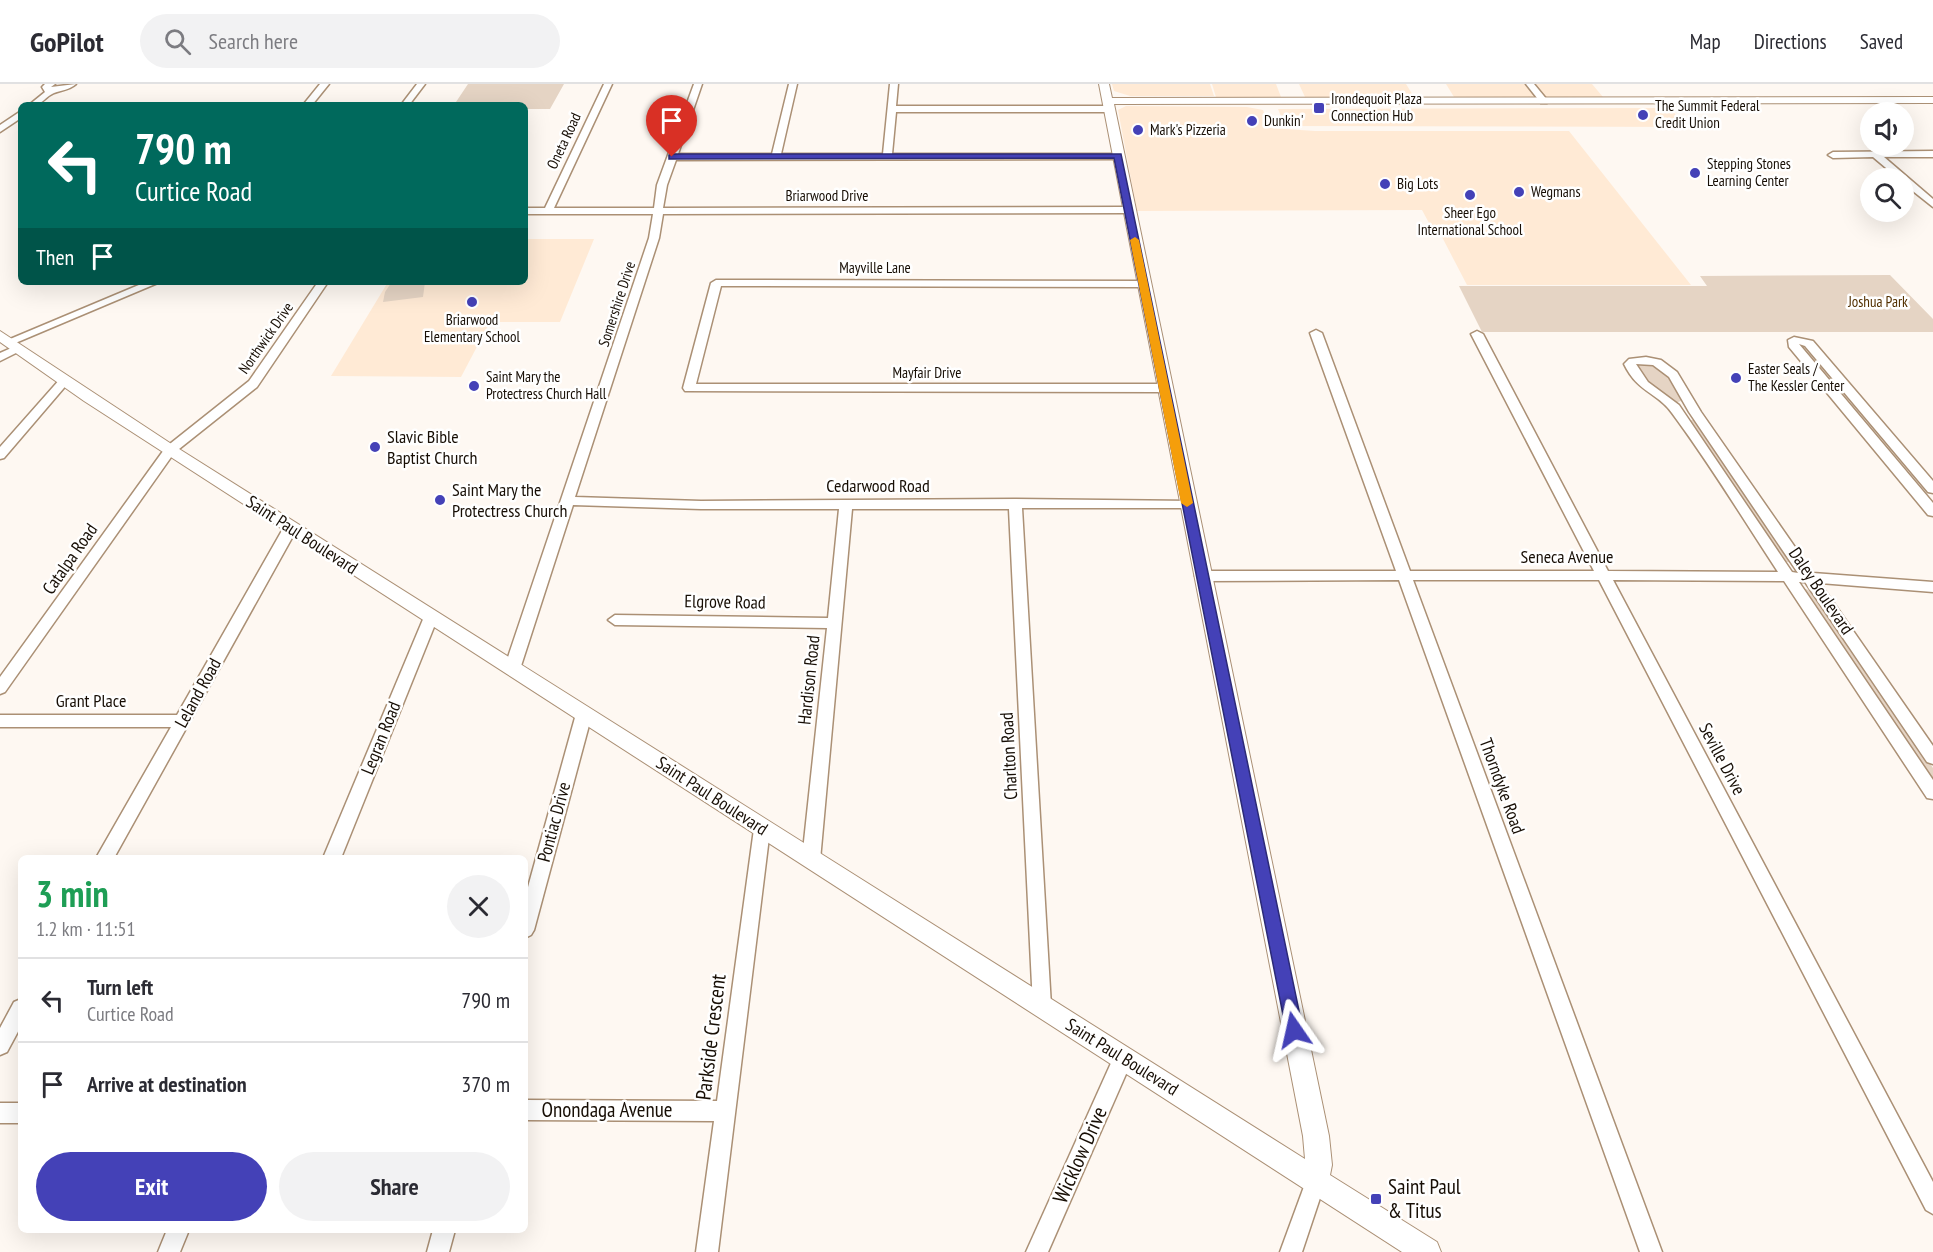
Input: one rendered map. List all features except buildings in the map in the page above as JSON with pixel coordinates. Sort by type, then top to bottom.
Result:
[{"type":"main road","points":[[1104,84],[1316,1136],[1319,1165],[1316,1180]]},
{"type":"main road","points":[[1108,105],[1933,100]]},
{"type":"main road","name":"Saint Paul Boulevard","points":[[9,342],[170,450],[1427,1252]]},
{"type":"street","points":[[36,102],[51,87],[65,89],[72,84]]},
{"type":"street","points":[[310,102],[325,84]]},
{"type":"street","points":[[407,102],[421,84]]},
{"type":"street","name":"Oneta Road","points":[[548,211],[608,84]]},
{"type":"street","name":"Somershire Drive","points":[[512,669],[654,238],[662,185],[698,84]]},
{"type":"street","points":[[776,157],[793,84]]},
{"type":"street","points":[[887,156],[894,84]]},
{"type":"street","points":[[1530,84],[1544,101]]},
{"type":"street","points":[[892,109],[1108,105]]},
{"type":"street","points":[[0,129],[18,116]]},
{"type":"street","points":[[1914,154],[1933,154]]},
{"type":"street","points":[[1833,155],[1860,155]]},
{"type":"street","points":[[672,157],[1118,156]]},
{"type":"street","points":[[1877,156],[1931,201]]},
{"type":"street","name":"Briarwood Drive","points":[[528,211],[1129,210]]},
{"type":"street","name":"Mayville Lane","points":[[689,388],[716,283],[1143,284]]},
{"type":"street","points":[[0,358],[9,342],[148,285]]},
{"type":"street","name":"Northwick Drive","points":[[170,450],[253,384],[321,285]]},
{"type":"street","name":"Thorndyke Road","points":[[1316,333],[1651,1252]]},
{"type":"street","name":"Seville Drive","points":[[1477,334],[1933,1203]]},
{"type":"street","points":[[1933,489],[1809,343],[1794,340],[1793,345],[1933,512]]},
{"type":"street","name":"Daley Boulevard","points":[[1933,758],[1695,412],[1690,398],[1668,369],[1653,362],[1633,361],[1630,364],[1644,387],[1678,411],[1933,792]]},
{"type":"street","points":[[0,455],[65,380]]},
{"type":"street","name":"Mayfair Drive","points":[[689,388],[1165,388]]},
{"type":"street","points":[[1678,411],[1695,412]]},
{"type":"street","name":"Catalpa Road","points":[[0,688],[170,450]]},
{"type":"street","name":"Cedarwood Road","points":[[569,501],[693,505],[1187,504]]},
{"type":"street","name":"Charlton Road","points":[[1015,503],[1042,1006]]},
{"type":"street","name":"Hardison Road","points":[[811,860],[846,504]]},
{"type":"street","name":"Leland Road","points":[[107,855],[291,527]]},
{"type":"street","name":"Seneca Avenue","points":[[1202,576],[1788,576],[1933,587]]},
{"type":"street","name":"Legran Road","points":[[333,855],[431,617]]},
{"type":"street","name":"Elgrove Road","points":[[615,620],[835,623]]},
{"type":"street","name":"Pontiac Drive","points":[[528,919],[584,714]]},
{"type":"street","name":"Grant Place","points":[[0,721],[183,720]]},
{"type":"street","name":"Parkside Crescent","points":[[707,1252],[762,829]]},
{"type":"street","points":[[0,1046],[18,1013]]},
{"type":"street","name":"Wicklow Drive","points":[[1037,1252],[1123,1058]]},
{"type":"street","name":"Onondaga Avenue","points":[[528,1110],[725,1111]]},
{"type":"street","points":[[0,1113],[18,1113]]},
{"type":"street","points":[[1291,1252],[1316,1180]]},
{"type":"street","points":[[169,1252],[177,1233]]},
{"type":"street","points":[[438,1252],[443,1233]]},
{"type":"shaded area","points":[[1112,84],[1210,84],[1214,96],[1130,96],[1114,91]]},
{"type":"shaded area","points":[[1212,84],[1276,84],[1281,97],[1216,97]]},
{"type":"shaded area","points":[[1299,84],[1406,84],[1414,97],[1305,97]]},
{"type":"shaded area","points":[[1446,84],[1592,84],[1603,97],[1454,97]]},
{"type":"shaded area","points":[[1126,106],[1247,107],[1263,110],[1270,128],[1315,131],[1569,131],[1691,285],[1467,285],[1442,237],[1435,234],[1422,210],[1137,211],[1118,110]]},
{"type":"shaded area","points":[[1670,108],[1686,127],[1285,126],[1278,109]]},
{"type":"shaded area","name":"Briarwood Elementary School","points":[[528,239],[594,239],[560,322],[490,322],[461,377],[331,376],[386,285],[528,285]]},
{"type":"green space","points":[[468,84],[564,84],[550,109],[528,109],[528,102],[456,102]]},
{"type":"green space","name":"Joshua Park","points":[[1890,275],[1933,319],[1933,332],[1482,332],[1459,286],[1707,286],[1700,276]]},
{"type":"green space","points":[[390,285],[425,285],[423,297],[383,302]]},
{"type":"green space","points":[[1639,363],[1661,369],[1672,380],[1684,400],[1675,403],[1655,393],[1636,365]]},
{"type":"green space","points":[[1689,420],[1696,420],[1792,563],[1783,561]]},
{"type":"green space","points":[[1804,590],[1814,593],[1933,768],[1933,784]]},
{"type":"slow traffic","points":[[1135,240],[1187,503]]},
{"type":"place","name":"Irondequoit Plaza Connection Hub","points":[[1319,108]]},
{"type":"place","name":"The Summit Federal Credit Union","points":[[1643,115]]},
{"type":"place","name":"Dunkin'","points":[[1252,121]]},
{"type":"place","name":"Mark's Pizzeria","points":[[1138,130]]},
{"type":"place","name":"Stepping Stones Learning Center","points":[[1695,173]]},
{"type":"place","name":"Big Lots","points":[[1385,184]]},
{"type":"place","name":"Wegmans","points":[[1519,192]]},
{"type":"place","name":"Sheer Ego International School","points":[[1470,195]]},
{"type":"place","name":"Briarwood Elementary School","points":[[472,302]]},
{"type":"place","name":"Easter Seals / The Kessler Center","points":[[1736,378]]},
{"type":"place","name":"Saint Mary the Protectress Church Hall","points":[[474,386]]},
{"type":"place","name":"Slavic Bible Baptist Church","points":[[375,447]]},
{"type":"place","name":"Saint Mary the Protectress Church","points":[[440,500]]},
{"type":"place","name":"Saint Paul & Titus","points":[[1376,1199]]},
{"type":"route","points":[[672,157],[1118,156],[1294,1030]]}]
